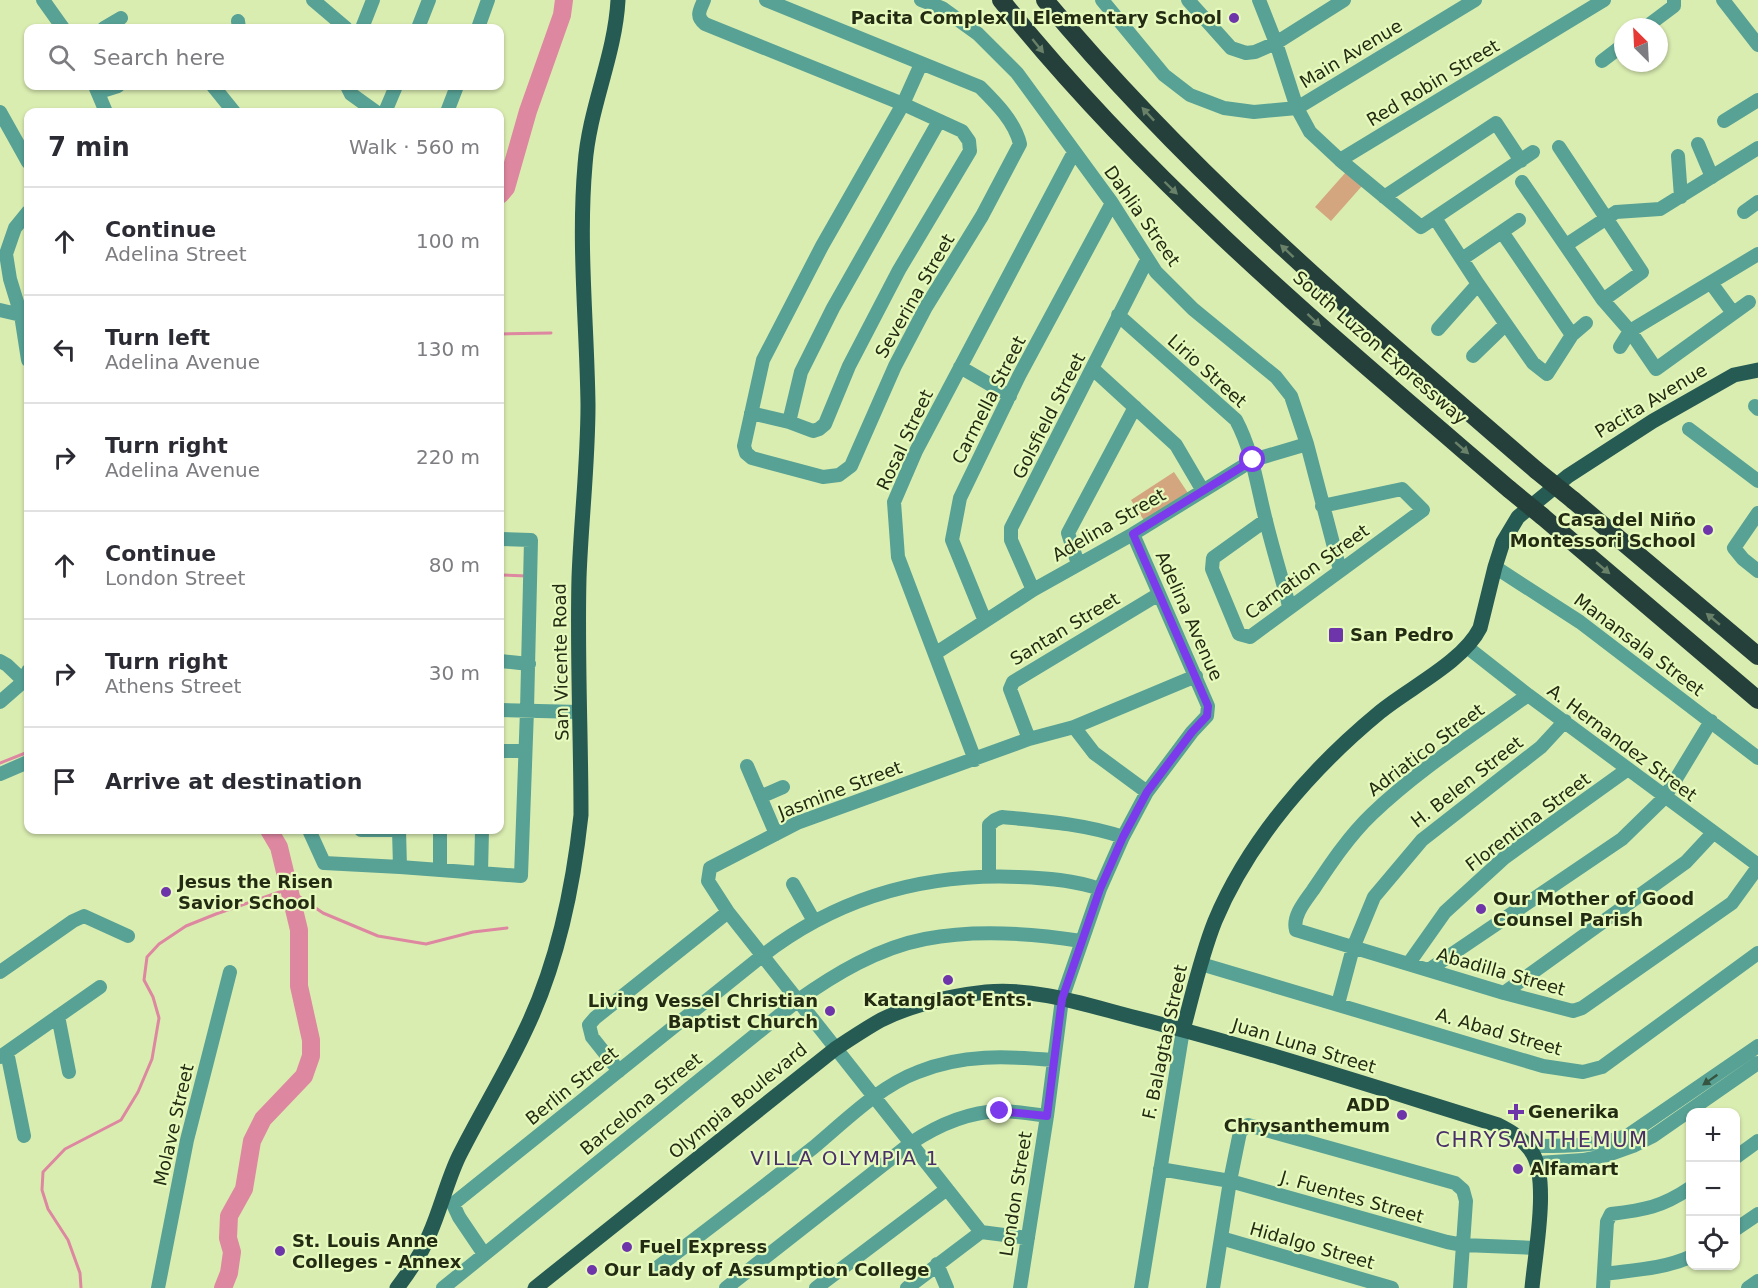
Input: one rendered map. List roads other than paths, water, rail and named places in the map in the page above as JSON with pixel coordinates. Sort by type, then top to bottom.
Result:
[{"type":"highway","name":"South Luzon Expressway","points":[[1001,0],[1101,118],[1171,189],[1331,336],[1758,700]]},
{"type":"highway","name":"South Luzon Expressway","points":[[1045,0],[1196,165],[1354,313],[1536,470],[1758,656]]},
{"type":"main road","name":"San Vicente Road","points":[[397,1288],[414,1266],[430,1234],[459,1158],[526,1030],[549,973],[563,927],[577,850],[581,815],[579,577],[588,408],[582,253],[585,163],[590,130],[615,34],[618,0]]},
{"type":"main road","name":"Pacita Avenue","points":[[1568,476],[1653,420],[1701,393],[1734,375],[1758,370]]},
{"type":"main road","name":"F. Balagtas Street","points":[[1184,1030],[1214,923],[1245,861],[1295,796],[1330,758],[1380,712],[1467,647],[1480,628],[1503,542],[1518,517],[1568,476]]},
{"type":"main road","name":"Olympia Boulevard","points":[[535,1288],[835,1049],[882,1020],[909,1008],[951,997],[988,992],[1014,992],[1062,999]]},
{"type":"main road","name":"Juan Luna Street","points":[[1062,999],[1184,1030],[1498,1125],[1513,1132],[1528,1146],[1538,1163]]},
{"type":"main road","points":[[1532,1288],[1541,1196],[1538,1163]]},
{"type":"street","points":[[43,0],[60,24]]},
{"type":"street","points":[[314,0],[341,24]]},
{"type":"street","points":[[364,24],[374,0]]},
{"type":"street","points":[[420,24],[429,0]]},
{"type":"street","points":[[479,24],[488,0]]},
{"type":"street","points":[[704,0],[698,13],[700,20],[705,24],[903,104],[962,131],[969,141],[970,151],[899,270],[849,366],[825,424],[813,431],[789,422],[751,413],[763,360],[822,246],[903,104],[921,64],[766,0]]},
{"type":"street","name":"Dahlia Street","points":[[921,0],[942,8],[978,34],[1017,73],[1112,203],[1156,272],[1193,309],[1276,377],[1291,396],[1307,444],[1340,570]]},
{"type":"street","name":"Main Avenue","points":[[1102,0],[1164,75],[1190,95],[1224,108],[1254,112],[1297,108],[1475,0]]},
{"type":"street","points":[[1188,0],[1231,48],[1238,51],[1255,52],[1276,43],[1344,0]]},
{"type":"street","points":[[1259,0],[1297,108],[1310,132],[1421,227],[1533,152]]},
{"type":"street","name":"Red Robin Street","points":[[1340,160],[1604,0]]},
{"type":"street","points":[[1658,18],[1674,6],[1674,0]]},
{"type":"street","points":[[1723,0],[1758,45]]},
{"type":"street","points":[[111,24],[121,18]]},
{"type":"street","points":[[1602,61],[1614,52]]},
{"type":"street","name":"Severina Street","points":[[751,413],[744,446],[746,453],[752,458],[824,477],[839,475],[851,466],[895,366],[926,307],[988,206],[1020,144],[1017,132],[994,101],[980,87],[921,64]]},
{"type":"street","points":[[97,90],[104,108]]},
{"type":"street","points":[[216,90],[231,108]]},
{"type":"street","points":[[349,90],[370,108]]},
{"type":"street","points":[[387,108],[394,90]]},
{"type":"street","points":[[449,108],[455,90]]},
{"type":"street","points":[[1724,121],[1758,100]]},
{"type":"street","points":[[0,112],[24,155]]},
{"type":"street","points":[[789,422],[801,372],[833,308],[939,120]]},
{"type":"street","points":[[1384,197],[1496,123],[1521,162]]},
{"type":"street","points":[[1698,144],[1712,177]]},
{"type":"street","points":[[1559,147],[1642,272],[1603,300]]},
{"type":"street","points":[[1566,245],[1616,212],[1660,209],[1758,148]]},
{"type":"street","name":"Rosal Street","points":[[975,760],[898,557],[894,502],[916,451],[1074,152]]},
{"type":"street","points":[[1678,156],[1681,197]]},
{"type":"street","points":[[1522,182],[1603,300],[1630,331],[1656,369],[1749,302]]},
{"type":"street","points":[[1744,212],[1758,202]]},
{"type":"street","name":"Carmella Street","points":[[985,621],[952,540],[960,498],[1010,396],[1112,203]]},
{"type":"street","points":[[24,217],[15,228],[6,254],[24,334]]},
{"type":"street","points":[[1435,218],[1533,363],[1547,374],[1572,335],[1586,323]]},
{"type":"street","points":[[1462,259],[1519,220]]},
{"type":"street","points":[[1502,232],[1572,335]]},
{"type":"street","points":[[1620,347],[1630,331],[1758,254]]},
{"type":"street","name":"Golsfield Street","points":[[1033,590],[1011,540],[1011,528],[1148,260]]},
{"type":"street","points":[[1711,283],[1733,313]]},
{"type":"street","points":[[1438,328],[1478,284]]},
{"type":"street","points":[[0,310],[21,315]]},
{"type":"street","name":"Lirio Street","points":[[1118,315],[1236,420],[1245,436],[1253,460],[1266,520],[1290,606]]},
{"type":"street","points":[[1473,356],[1506,324]]},
{"type":"street","points":[[960,367],[1010,396]]},
{"type":"street","points":[[1093,369],[1176,445],[1203,491]]},
{"type":"street","points":[[1078,564],[1068,532],[1135,406]]},
{"type":"street","points":[[1689,429],[1758,481]]},
{"type":"street","name":"Adelina Street","points":[[936,654],[1033,590],[1133,534],[1253,460],[1307,444]]},
{"type":"street","name":"Carnation Street","points":[[1266,520],[1213,558],[1212,569],[1239,634],[1250,637],[1423,510],[1402,489],[1322,506]]},
{"type":"street","points":[[1758,513],[1734,548],[1758,571]]},
{"type":"street","name":"Adelina Avenue","points":[[1062,999],[1100,889],[1123,837],[1147,792],[1192,732],[1207,716],[1208,706],[1196,676],[1133,534]]},
{"type":"street","points":[[311,834],[324,863],[520,876],[529,663],[531,540],[504,539]]},
{"type":"street","name":"Manansala Street","points":[[1495,567],[1580,622],[1758,758]]},
{"type":"street","name":"Santan Street","points":[[1029,739],[1010,688],[1014,682],[1159,594]]},
{"type":"street","name":"A. Hernandez Street","points":[[1467,647],[1758,866]]},
{"type":"street","points":[[0,661],[24,677]]},
{"type":"street","points":[[504,661],[529,663]]},
{"type":"street","name":"Jasmine Street","points":[[981,1232],[728,912],[708,881],[710,868],[797,823],[1029,739],[1074,727],[1196,676]]},
{"type":"street","points":[[0,702],[24,682]]},
{"type":"street","name":"Adriatico Street","points":[[1296,930],[1297,916],[1305,902],[1341,850],[1370,816],[1404,786],[1528,695]]},
{"type":"street","points":[[504,702],[527,706],[580,708]]},
{"type":"street","points":[[504,709],[527,706]]},
{"type":"street","name":"H. Belen Street","points":[[1338,1004],[1353,948],[1374,897],[1422,840],[1541,747],[1565,721]]},
{"type":"street","points":[[1430,969],[1622,839],[1665,797],[1711,721]]},
{"type":"street","points":[[1074,727],[1094,753],[1147,792]]},
{"type":"street","points":[[504,751],[525,752]]},
{"type":"street","points":[[0,774],[24,764]]},
{"type":"street","points":[[747,766],[776,834]]},
{"type":"street","name":"Florentina Street","points":[[1408,963],[1444,912],[1504,858],[1628,769]]},
{"type":"street","points":[[760,797],[783,787]]},
{"type":"street","points":[[989,876],[989,825],[1002,817],[1052,822],[1123,837]]},
{"type":"street","points":[[1504,993],[1686,862],[1713,833]]},
{"type":"street","points":[[399,834],[400,867]]},
{"type":"street","points":[[440,834],[440,870]]},
{"type":"street","points":[[481,873],[482,834]]},
{"type":"street","name":"Abadilla Street","points":[[1296,930],[1504,993],[1573,1011],[1582,1008],[1732,903],[1758,866]]},
{"type":"street","name":"Berlin Street","points":[[484,1254],[453,1204],[786,937],[852,902],[929,881],[989,876],[1046,878],[1100,889]]},
{"type":"street","points":[[793,884],[814,921]]},
{"type":"street","points":[[619,1071],[592,1037],[589,1025],[728,912]]},
{"type":"street","points":[[0,972],[73,921],[84,916],[128,936]]},
{"type":"street","name":"Barcelona Street","points":[[443,1288],[797,1001],[852,967],[878,954],[924,939],[970,934],[1017,933],[1081,941]]},
{"type":"street","name":"A. Abad Street","points":[[1201,964],[1543,1066],[1583,1072],[1602,1067],[1758,953]]},
{"type":"street","name":"Molave Street","points":[[158,1288],[187,1140],[230,972]]},
{"type":"street","points":[[24,1136],[3,1054],[100,987]]},
{"type":"street","name":"London Street","points":[[1020,1288],[1047,1116],[1062,999]]},
{"type":"street","points":[[58,1016],[69,1071]]},
{"type":"street","name":"F. Balagtas Street","points":[[1141,1288],[1184,1030]]},
{"type":"street","points":[[1538,1163],[1583,1160],[1608,1155],[1758,1046]]},
{"type":"street","points":[[654,1270],[896,1082],[939,1064],[967,1059],[1005,1056],[1053,1060]]},
{"type":"street","points":[[1528,1146],[1580,1146],[1630,1141],[1653,1136],[1758,1064]]},
{"type":"street","points":[[726,1288],[933,1128],[966,1116],[1000,1111],[1047,1116]]},
{"type":"street","points":[[1213,1288],[1240,1132],[1245,1127],[1252,1126],[1455,1183],[1463,1190],[1466,1201],[1460,1288]]},
{"type":"street","points":[[1740,1154],[1758,1141]]},
{"type":"street","name":"J. Fuentes Street","points":[[1160,1169],[1230,1181],[1463,1245],[1536,1248]]},
{"type":"street","points":[[816,1288],[946,1189]]},
{"type":"street","points":[[1603,1288],[1607,1222],[1611,1214],[1646,1210],[1675,1198],[1686,1191]]},
{"type":"street","points":[[1740,1226],[1758,1214]]},
{"type":"street","points":[[907,1288],[981,1232],[1028,1238]]},
{"type":"street","name":"Hidalgo Street","points":[[1221,1238],[1392,1288]]},
{"type":"street","points":[[1604,1274],[1646,1269],[1686,1259]]},
{"type":"street","points":[[937,1264],[947,1288]]},
{"type":"street","points":[[1748,1288],[1758,1281]]},
{"type":"waterway","points":[[504,190],[528,111],[562,15],[564,0]]},
{"type":"waterway","points":[[504,334],[551,333]]},
{"type":"waterway","points":[[504,575],[527,576]]},
{"type":"waterway","points":[[0,763],[24,754]]},
{"type":"waterway","points":[[223,1288],[229,1273],[232,1252],[228,1238],[229,1216],[244,1189],[252,1141],[263,1119],[304,1076],[311,1056],[311,1040],[299,986],[299,930],[279,847],[271,834]]},
{"type":"waterway","points":[[81,1288],[80,1273],[68,1240],[48,1209],[42,1190],[43,1172],[65,1149],[121,1120],[138,1092],[152,1059],[159,1018],[153,997],[144,980],[147,957],[159,944],[186,926],[288,889],[323,913],[378,936],[426,944],[473,932],[507,928]]},
{"type":"place","name":"Pacita Complex II Elementary School","points":[[1234,18]]},
{"type":"place","name":"Casa del Niño Montessori School","points":[[1708,530]]},
{"type":"place","name":"San Pedro","points":[[1336,635]]},
{"type":"place","name":"Jesus the Risen Savior School","points":[[166,892]]},
{"type":"place","name":"Our Mother of Good Counsel Parish","points":[[1481,909]]},
{"type":"place","name":"Katanglaot Ents.","points":[[948,980]]},
{"type":"place","name":"Living Vessel Christian Baptist Church","points":[[830,1011]]},
{"type":"place","name":"Generika","points":[[1516,1112]]},
{"type":"place","name":"ADD Chrysanthemum","points":[[1402,1115]]},
{"type":"place","name":"Alfamart","points":[[1518,1169]]},
{"type":"place","name":"Fuel Express","points":[[627,1247]]},
{"type":"place","name":"St. Louis Anne Colleges - Annex","points":[[280,1251]]},
{"type":"place","name":"Our Lady of Assumption College","points":[[592,1270]]},
{"type":"district","name":"CHRYSANTHEMUM","points":[[1542,1140]]},
{"type":"district","name":"VILLA OLYMPIA 1","points":[[845,1158]]}]
